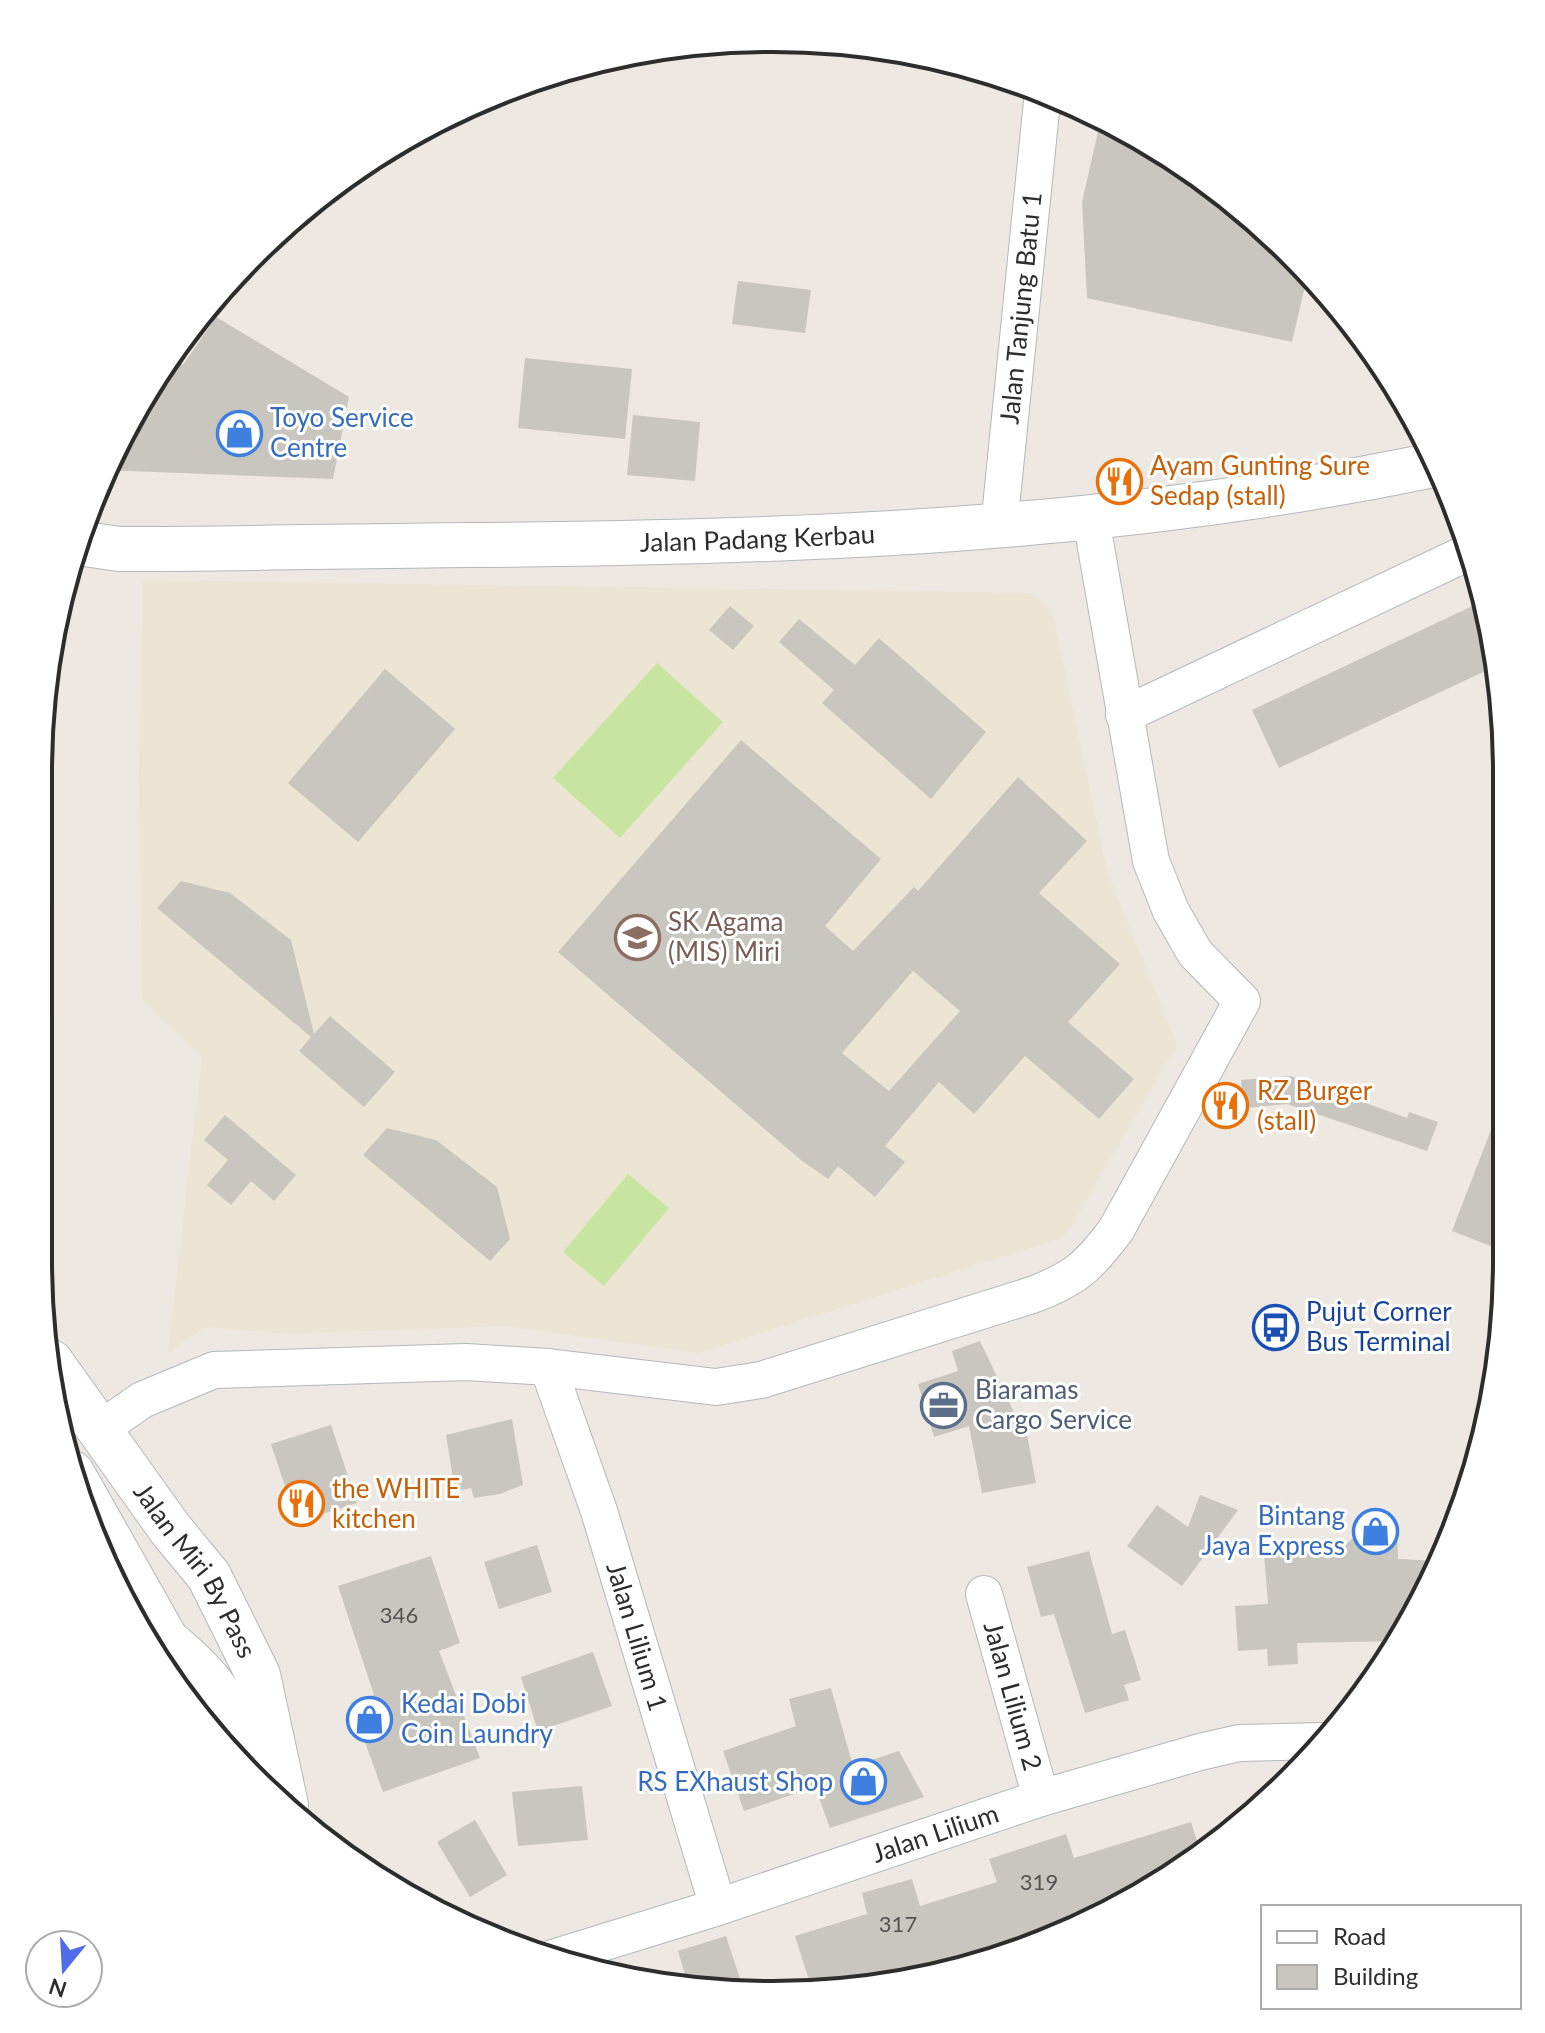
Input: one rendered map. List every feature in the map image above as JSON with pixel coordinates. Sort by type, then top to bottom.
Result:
[{"type":"street","name":"Jalan Tanjung Batu 1","points":[[999,527],[1042,105]]},
{"type":"street","name":"Jalan Padang Kerbau","points":[[89,545],[119,549],[552,546],[999,527],[1091,519],[1234,500],[1425,466]]},
{"type":"street","points":[[99,1430],[142,1400],[214,1370],[466,1362],[548,1367],[716,1387],[761,1380],[1032,1295],[1068,1281],[1095,1257],[1116,1230],[1242,1001],[1195,953],[1171,911],[1151,861],[1091,519]]},
{"type":"street","points":[[1124,715],[1459,556]]},
{"type":"street","name":"Jalan Lilium 1","points":[[548,1367],[599,1511],[718,1907]]},
{"type":"street","name":"Jalan Miri By Pass","points":[[62,1377],[171,1530],[209,1576],[258,1675],[282,1788]]},
{"type":"street","points":[[166,1649],[179,1571],[171,1530]]},
{"type":"street","name":"Jalan Lilium 2","points":[[984,1594],[1041,1798]]},
{"type":"street","points":[[172,1660],[212,1680],[235,1721],[247,1753]]},
{"type":"street","name":"Jalan Lilium","points":[[572,1952],[718,1907],[1041,1798],[1239,1743],[1309,1741]]},
{"type":"shaded area","name":"SK Agama (MIS) Miri","points":[[143,580],[1030,593],[1052,610],[1108,874],[1177,1045],[1065,1237],[698,1353],[506,1326],[289,1334],[207,1327],[168,1352],[202,1056],[142,1000],[139,774]]},
{"type":"green space","points":[[657,663],[723,722],[620,838],[553,778]]},
{"type":"green space","points":[[628,1174],[669,1208],[604,1286],[563,1252]]},
{"type":"building","points":[[1098,130],[1173,173],[1248,231],[1305,287],[1292,342],[1087,298],[1082,202]]},
{"type":"building","points":[[738,281],[811,290],[805,333],[732,324]]},
{"type":"building","name":"Toyo Service Centre","points":[[216,317],[349,397],[333,479],[119,471],[173,372],[180,362],[183,365]]},
{"type":"building","points":[[525,358],[632,369],[625,439],[518,428]]},
{"type":"building","points":[[633,415],[700,422],[695,481],[627,475]]},
{"type":"building","points":[[730,606],[754,626],[733,650],[709,630]]},
{"type":"building","points":[[1473,606],[1486,671],[1279,768],[1252,710]]},
{"type":"building","points":[[799,619],[855,665],[879,638],[986,732],[931,799],[822,703],[834,690],[779,642]]},
{"type":"building","points":[[385,669],[455,729],[358,842],[288,783]]},
{"type":"building","points":[[741,740],[881,859],[825,926],[853,951],[914,887],[918,891],[1018,777],[1087,841],[1039,893],[1120,964],[1068,1022],[1134,1079],[1099,1119],[1025,1056],[974,1114],[939,1082],[885,1146],[905,1162],[875,1197],[838,1166],[828,1179],[802,1161],[558,952]],"holes":[[[913,971],[960,1011],[889,1091],[842,1053]]]},
{"type":"building","points":[[181,881],[230,893],[291,940],[314,1034],[330,1016],[395,1072],[364,1107],[299,1051],[311,1037],[157,908]]},
{"type":"building","points":[[1291,1076],[1407,1118],[1409,1112],[1438,1122],[1427,1151],[1287,1104],[1244,1108],[1241,1080]]},
{"type":"building","points":[[225,1115],[296,1175],[274,1201],[251,1181],[231,1205],[207,1185],[228,1160],[204,1140]]},
{"type":"building","points":[[1493,1125],[1493,1247],[1452,1231]]},
{"type":"building","points":[[387,1128],[436,1140],[497,1187],[510,1239],[490,1261],[363,1155]]},
{"type":"building","points":[[980,1341],[1020,1425],[1025,1424],[1036,1483],[982,1493],[969,1426],[934,1437],[918,1384],[958,1371],[952,1351]]},
{"type":"building","points":[[512,1419],[523,1485],[500,1494],[474,1498],[471,1488],[455,1491],[446,1435]]},
{"type":"building","points":[[331,1425],[357,1503],[297,1522],[271,1444]]},
{"type":"building","points":[[1200,1495],[1238,1510],[1182,1586],[1127,1546],[1157,1505],[1188,1527]]},
{"type":"building","points":[[1382,1515],[1397,1533],[1398,1559],[1427,1560],[1384,1641],[1297,1643],[1298,1664],[1268,1666],[1267,1649],[1238,1651],[1235,1606],[1268,1604],[1264,1553],[1335,1553]]},
{"type":"building","points":[[537,1545],[552,1592],[499,1609],[484,1562]]},
{"type":"building","points":[[1089,1551],[1112,1634],[1125,1630],[1141,1680],[1124,1685],[1129,1700],[1085,1713],[1054,1614],[1041,1617],[1027,1567]]},
{"type":"building","points":[[431,1556],[460,1643],[439,1651],[480,1758],[383,1792],[351,1703],[374,1695],[338,1586]]},
{"type":"building","points":[[593,1652],[612,1706],[538,1731],[521,1677]]},
{"type":"building","points":[[831,1688],[853,1766],[899,1751],[924,1797],[830,1828],[815,1787],[744,1811],[723,1751],[796,1726],[789,1699]]},
{"type":"building","points":[[582,1786],[588,1840],[518,1846],[512,1792]]},
{"type":"building","points":[[475,1820],[507,1875],[470,1897],[437,1842]]},
{"type":"building","points":[[1191,1822],[1197,1842],[1173,1860],[1091,1907],[996,1945],[913,1967],[867,1975],[809,1979],[795,1936],[867,1914],[862,1893],[912,1879],[920,1906],[997,1882],[989,1859],[1066,1834],[1074,1858]]},
{"type":"building","points":[[726,1936],[740,1980],[685,1976],[678,1951]]},
{"type":"place","name":"Toyo Service Centre","points":[[239,433]]},
{"type":"place","name":"Ayam Gunting Sure Sedap (stall)","points":[[1119,481]]},
{"type":"place","name":"SK Agama (MIS) Miri","points":[[637,937]]},
{"type":"place","name":"RZ Burger (stall)","points":[[1226,1106]]},
{"type":"place","name":"Pujut Corner Bus Terminal","points":[[1275,1327]]},
{"type":"place","name":"Biaramas Cargo Service","points":[[944,1405]]},
{"type":"place","name":"the WHITE kitchen","points":[[301,1504]]},
{"type":"place","name":"Bintang Jaya Express","points":[[1376,1531]]},
{"type":"place","name":"Kedai Dobi Coin Laundry","points":[[370,1719]]},
{"type":"place","name":"RS EXhaust Shop","points":[[864,1782]]}]
